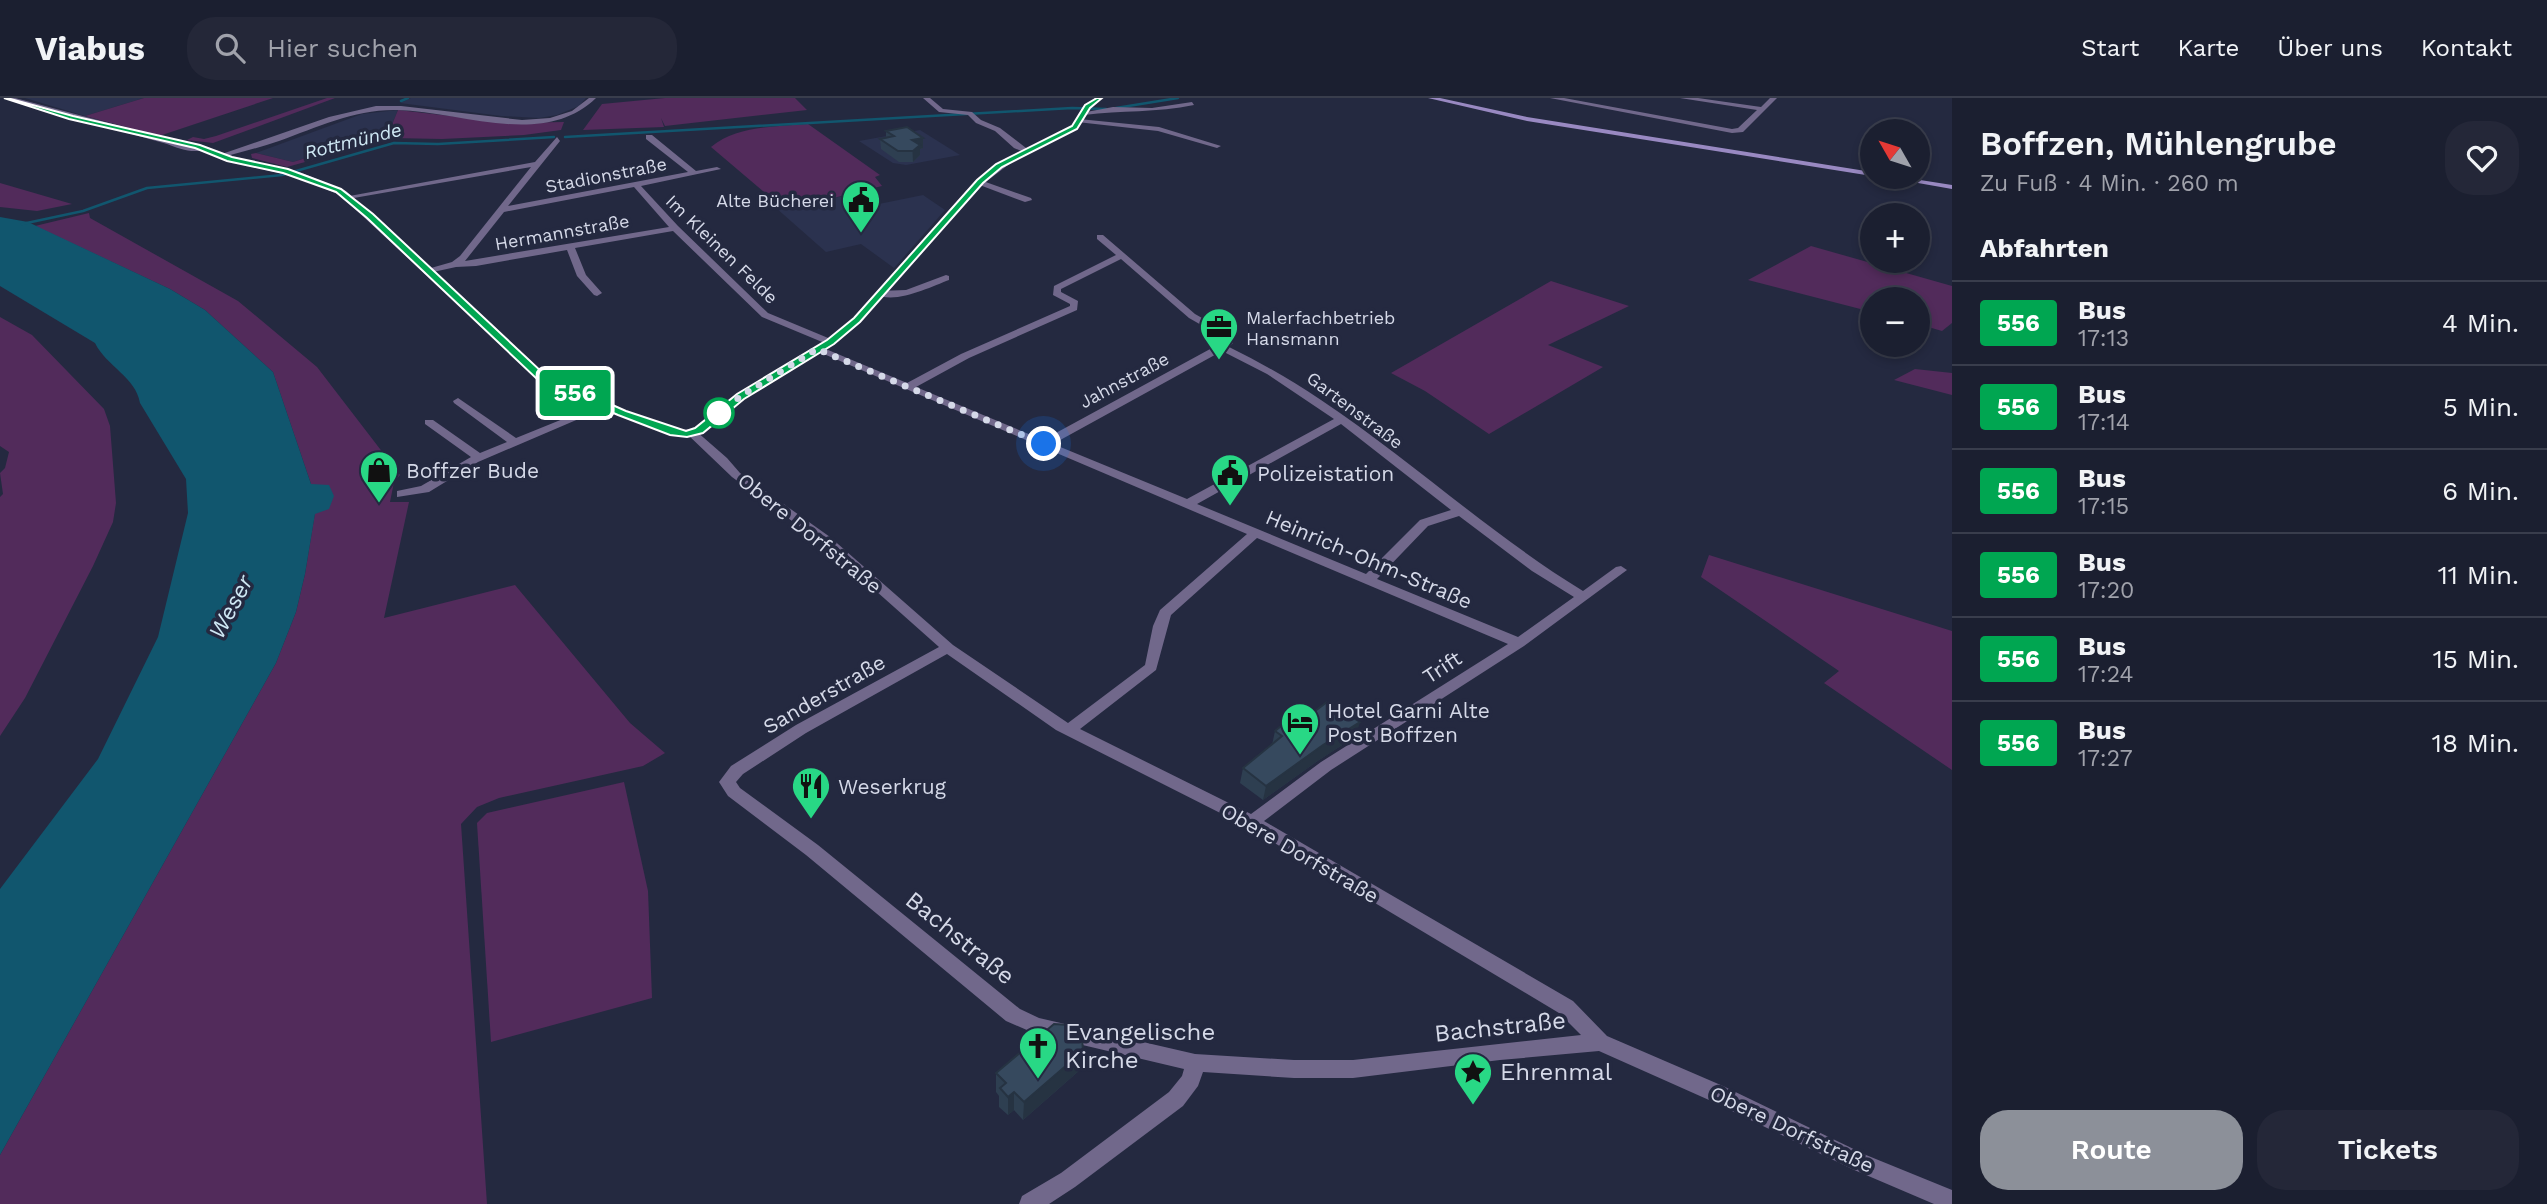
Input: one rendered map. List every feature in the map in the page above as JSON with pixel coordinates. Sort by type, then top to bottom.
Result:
[{"type":"main road","points":[[1431,98],[1550,123],[1860,172]]},
{"type":"main road","points":[[1930,184],[1952,187]]},
{"type":"street","points":[[7,98],[27,106],[170,142],[180,147],[236,156],[250,160],[251,163]]},
{"type":"street","points":[[224,155],[372,108],[420,108],[530,122],[571,114],[583,109],[593,98]]},
{"type":"street","points":[[926,98],[941,111],[971,114],[978,124],[994,128],[1014,146],[1026,151]]},
{"type":"street","points":[[224,155],[230,159],[285,171],[319,182],[348,197],[542,377],[604,406],[686,434],[741,396],[830,342],[857,320],[980,182],[999,166],[1062,135],[1079,121],[1099,98]]},
{"type":"street","points":[[1553,98],[1732,131],[1740,130],[1774,98]]},
{"type":"street","points":[[1683,98],[1765,109]]},
{"type":"street","points":[[1086,110],[1152,110],[1192,104]]},
{"type":"street","points":[[1079,121],[1160,129],[1217,146]]},
{"type":"street","points":[[649,137],[694,173]]},
{"type":"street","points":[[454,264],[463,258],[557,139]]},
{"type":"street","points":[[236,156],[257,146]]},
{"type":"street","points":[[348,197],[536,164]]},
{"type":"street","name":"Stadionstraße","points":[[500,210],[718,169]]},
{"type":"street","points":[[980,182],[1028,200]]},
{"type":"street","name":"Im Kleinen Felde","points":[[637,186],[675,228],[765,315],[830,342]]},
{"type":"street","name":"Hermannstraße","points":[[427,272],[454,264],[675,228]]},
{"type":"street","points":[[1100,237],[1192,316],[1229,337],[1228,343],[1222,347]]},
{"type":"street","points":[[570,247],[582,276],[597,293]]},
{"type":"street","points":[[906,387],[976,351],[1074,308],[1075,303],[1056,293],[1056,288],[1122,255]]},
{"type":"street","points":[[880,294],[907,293],[946,278]]},
{"type":"street","name":"Gartenstraße","points":[[1222,347],[1286,380],[1341,419],[1539,572],[1583,597]]},
{"type":"street","name":"Jahnstraße","points":[[1044,444],[1222,347]]},
{"type":"street","name":"Heinrich-Ohm-Straße","points":[[817,349],[1519,643]]},
{"type":"street","points":[[458,401],[514,443]]},
{"type":"street","points":[[401,494],[425,489],[479,458],[604,406]]},
{"type":"street","points":[[1187,504],[1341,419]]},
{"type":"street","points":[[429,422],[479,458]]},
{"type":"street","name":"Obere Dorfstraße","points":[[686,434],[723,460],[736,475],[826,540],[947,648],[1069,730],[1252,822],[1566,1007],[1600,1042],[1716,1093],[1859,1162],[1952,1201]]},
{"type":"street","points":[[1368,580],[1415,529],[1424,523],[1459,512]]},
{"type":"street","points":[[1069,730],[1151,667],[1156,653],[1158,626],[1165,613],[1255,533]]},
{"type":"street","name":"Trift","points":[[1252,822],[1326,766],[1519,643],[1620,570]]},
{"type":"street","name":"Sanderstraße","points":[[727,782],[737,770],[801,729],[947,648]]},
{"type":"street","name":"Bachstraße","points":[[727,782],[734,792],[812,850],[992,1000],[1013,1015],[1036,1026],[1195,1063],[1294,1069],[1353,1069],[1600,1042]]},
{"type":"street","points":[[1030,1204],[1068,1180],[1176,1099],[1191,1080],[1195,1063]]},
{"type":"shaded area","points":[[25,98],[144,98],[85,116]]},
{"type":"shaded area","points":[[144,98],[273,98],[159,136],[85,116]]},
{"type":"shaded area","points":[[327,98],[335,98],[213,143],[187,140],[193,137],[204,139],[216,136]]},
{"type":"shaded area","points":[[411,98],[586,98],[579,106],[557,115],[539,118],[400,103]]},
{"type":"shaded area","points":[[665,98],[795,98],[807,110],[665,126],[661,118],[664,127],[583,130],[602,104]]},
{"type":"shaded area","points":[[398,110],[389,132],[293,162],[256,153],[362,114]]},
{"type":"shaded area","points":[[398,110],[513,123],[564,122],[561,130],[524,135],[442,139],[392,138],[287,167],[252,158],[251,154],[256,153],[293,162],[389,132]]},
{"type":"shaded area","points":[[808,124],[880,175],[875,177],[882,186],[813,203],[809,200],[788,205],[789,207],[784,209],[711,147],[745,131]]},
{"type":"shaded area","points":[[920,130],[960,155],[906,165],[893,163],[859,141]]},
{"type":"shaded area","points":[[0,183],[72,204],[37,211],[0,207]]},
{"type":"shaded area","points":[[858,194],[874,205],[923,195],[945,210],[894,268],[861,244],[826,252],[775,207]]},
{"type":"shaded area","points":[[89,213],[90,218],[238,301],[317,367],[400,475],[394,482],[390,502],[409,502],[384,618],[515,585],[630,723],[665,753],[643,766],[499,798],[477,807],[461,824],[487,1204],[0,1204],[0,1155],[276,663],[296,612],[315,513],[311,484],[273,372],[205,310],[170,289],[35,226]]},
{"type":"shaded area","points":[[1811,246],[1860,260],[1860,273],[1906,273],[1952,286],[1952,323],[1942,331],[1930,328],[1930,287],[1860,287],[1860,309],[1748,280]]},
{"type":"shaded area","points":[[1551,281],[1629,306],[1548,345],[1603,367],[1489,434],[1425,391],[1391,373]]},
{"type":"shaded area","points":[[0,317],[32,335],[104,409],[110,426],[116,503],[113,522],[93,566],[25,698],[0,736],[0,497],[3,494],[0,473],[5,468],[9,452],[0,446]]},
{"type":"shaded area","points":[[1915,369],[1952,373],[1952,395],[1894,380]]},
{"type":"shaded area","points":[[1709,555],[1952,631],[1952,770],[1824,683],[1839,671],[1701,577]]},
{"type":"shaded area","points":[[624,782],[648,891],[652,998],[491,1042],[477,823],[487,813]]},
{"type":"water","name":"Weser","points":[[0,217],[28,222],[170,289],[205,310],[273,372],[311,484],[329,485],[334,496],[329,509],[315,514],[296,612],[276,663],[0,1155],[0,889],[98,759],[158,637],[188,513],[186,479],[140,403],[133,386],[95,343],[0,286]]},
{"type":"building","points":[[907,127],[923,138],[912,140],[920,145],[913,151],[898,151],[880,139],[894,136],[886,131]]},
{"type":"building","name":"Hotel Garni Alte Post Boffzen","points":[[1327,702],[1360,722],[1266,786],[1243,768],[1282,736],[1275,731],[1286,722],[1294,727]]},
{"type":"building","points":[[1054,1024],[1069,1025],[1082,1037],[1083,1051],[1024,1102],[1014,1092],[1008,1097],[1000,1088],[1006,1083],[996,1073]]},
{"type":"waterway","points":[[401,101],[408,98]]},
{"type":"waterway","name":"Rottmünde","points":[[1116,108],[1178,98]]},
{"type":"waterway","name":"Rottmünde","points":[[565,137],[1072,108],[1106,109]]},
{"type":"waterway","name":"Rottmünde","points":[[22,224],[83,211],[147,188],[282,175],[394,143],[438,144],[554,137]]},
{"type":"bus line","name":"556","points":[[7,98],[27,106],[170,142],[198,146],[243,163],[285,171],[338,191],[370,216],[542,377],[604,406],[680,434],[699,431],[741,396],[830,342],[857,320],[980,182],[999,166],[1074,128],[1091,103],[1099,98]]},
{"type":"place","name":"Alte Bücherei","points":[[861,234]]},
{"type":"place","name":"Malerfachbetrieb Hansmann","points":[[1219,361]]},
{"type":"place","name":"Boffzer Bude","points":[[379,504]]},
{"type":"place","name":"Polizeistation","points":[[1230,507]]},
{"type":"place","name":"Hotel Garni Alte Post Boffzen","points":[[1300,756]]},
{"type":"place","name":"Weserkrug","points":[[811,820]]},
{"type":"place","name":"Evangelische Kirche","points":[[1038,1080]]},
{"type":"place","name":"Ehrenmal","points":[[1473,1106]]},
{"type":"route","points":[[719,413],[714,418],[741,396],[817,349],[1044,444]]}]
